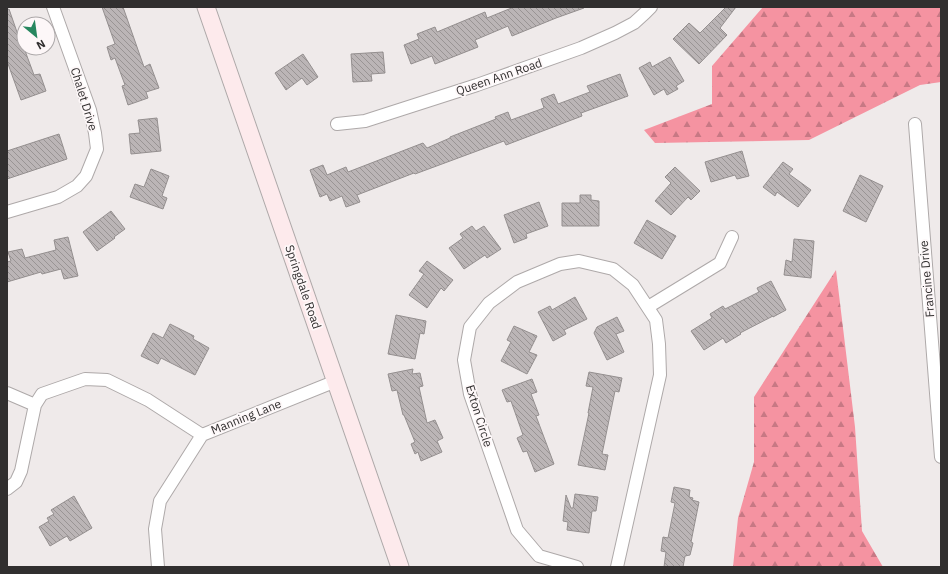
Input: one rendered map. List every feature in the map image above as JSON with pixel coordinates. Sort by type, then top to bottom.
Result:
[{"type":"main road","name":"Springdale Road","points":[[206,7],[400,567]]},
{"type":"street","name":"Chalet Drive","points":[[7,212],[58,197],[77,186],[86,176],[97,149],[96,133],[90,110],[53,7]]},
{"type":"street","name":"Queen Ann Road","points":[[337,124],[365,121],[478,85],[581,48],[634,23],[651,7]]},
{"type":"street","name":"Francine Drive","points":[[915,124],[941,457]]},
{"type":"street","points":[[648,307],[720,263],[732,237]]},
{"type":"street","name":"Exton Circle","points":[[577,567],[539,556],[517,530],[470,394],[464,360],[470,327],[489,303],[517,282],[560,264],[579,261],[613,269],[633,284],[656,320],[659,344],[660,375],[617,567]]},
{"type":"street","points":[[7,489],[16,482],[21,471],[35,405],[42,394],[85,379],[107,380],[148,400],[202,435]]},
{"type":"street","name":"Manning Lane","points":[[158,567],[155,529],[160,501],[202,435],[336,381]]},
{"type":"street","points":[[7,393],[35,405]]},
{"type":"green space","points":[[763,7],[941,7],[941,82],[920,85],[809,140],[655,143],[644,130],[712,104],[712,66]]},
{"type":"green space","points":[[836,270],[855,427],[862,531],[883,567],[733,567],[738,518],[754,462],[754,397]]},
{"type":"building","points":[[102,7],[123,7],[144,67],[150,64],[159,88],[146,92],[148,98],[128,105],[122,86],[125,85],[115,58],[111,60],[107,47],[115,44]]},
{"type":"building","points":[[514,7],[584,8],[512,36],[508,26],[475,40],[478,47],[435,64],[432,56],[411,64],[404,45],[419,39],[417,34],[435,27],[437,32],[485,12],[487,18]]},
{"type":"building","points":[[726,7],[736,7],[720,28],[727,35],[699,64],[673,39],[689,23],[700,33]]},
{"type":"building","points":[[9,9],[16,29],[16,56],[27,56],[34,75],[40,74],[46,91],[21,100],[7,61],[7,10]]},
{"type":"building","points":[[383,52],[385,73],[371,74],[372,81],[353,82],[351,54]]},
{"type":"building","points":[[303,54],[318,77],[307,85],[302,78],[286,90],[275,73]]},
{"type":"building","points":[[670,57],[684,81],[676,86],[678,89],[667,95],[664,89],[654,95],[639,68],[650,62],[652,67]]},
{"type":"building","points":[[620,74],[628,96],[581,113],[582,116],[506,145],[504,141],[357,195],[360,202],[346,207],[342,196],[330,201],[327,194],[320,197],[310,170],[323,165],[327,175],[346,167],[348,172],[423,143],[427,148],[450,137],[496,119],[495,117],[508,112],[511,120],[544,108],[541,99],[554,94],[558,104],[590,92],[587,86]]},
{"type":"building","points":[[157,118],[161,151],[131,154],[129,134],[140,133],[138,120]]},
{"type":"building","points":[[59,134],[67,159],[7,179],[7,151]]},
{"type":"building","points":[[742,151],[749,176],[737,179],[735,175],[711,182],[705,162]]},
{"type":"building","points":[[783,162],[793,169],[789,174],[811,190],[798,207],[777,192],[775,196],[763,187]]},
{"type":"building","points":[[675,167],[700,191],[691,200],[688,197],[671,215],[655,201],[671,183],[665,177]]},
{"type":"building","points":[[151,169],[169,176],[162,196],[167,198],[163,209],[130,197],[135,184],[144,187]]},
{"type":"building","points":[[860,175],[883,186],[866,222],[843,211]]},
{"type":"building","points":[[580,195],[591,195],[591,200],[599,201],[599,226],[562,226],[562,203],[580,203]]},
{"type":"building","points":[[539,202],[548,226],[526,234],[527,238],[514,243],[504,215]]},
{"type":"building","points":[[111,211],[125,229],[97,251],[83,232]]},
{"type":"building","points":[[647,220],[676,236],[662,259],[634,243]]},
{"type":"building","points":[[472,226],[476,231],[484,226],[501,249],[487,258],[485,255],[464,269],[449,248],[463,238],[460,234]]},
{"type":"building","points":[[68,237],[78,276],[64,279],[61,269],[42,274],[41,272],[7,282],[7,262],[11,261],[8,252],[22,249],[25,258],[56,250],[54,240]]},
{"type":"building","points":[[794,239],[814,241],[811,278],[784,275],[786,260],[792,262]]},
{"type":"building","points":[[427,261],[453,280],[444,291],[441,288],[427,308],[409,295],[424,274],[419,271]]},
{"type":"building","points":[[771,281],[786,310],[740,333],[741,334],[726,343],[723,338],[704,350],[691,331],[712,318],[710,314],[723,306],[725,309],[759,292],[757,288]]},
{"type":"building","points":[[575,297],[587,319],[564,330],[566,334],[553,341],[538,312],[550,306],[552,310]]},
{"type":"building","points":[[396,315],[426,321],[424,334],[420,333],[415,359],[388,354]]},
{"type":"building","points":[[617,317],[624,331],[616,334],[624,352],[607,360],[594,333],[597,327]]},
{"type":"building","points":[[170,324],[194,336],[193,339],[209,348],[195,375],[161,358],[158,364],[141,356],[153,333],[163,338]]},
{"type":"building","points":[[514,326],[537,336],[529,352],[537,355],[527,374],[501,361],[511,342],[507,340]]},
{"type":"building","points":[[413,369],[412,374],[420,373],[423,386],[419,387],[427,423],[435,420],[443,438],[437,441],[442,452],[421,461],[418,452],[415,454],[411,444],[415,442],[403,415],[397,390],[392,391],[388,374]]},
{"type":"building","points":[[589,372],[622,378],[619,392],[615,391],[602,454],[608,455],[605,470],[578,465],[593,387],[586,386]]},
{"type":"building","points":[[532,379],[537,392],[531,394],[539,415],[536,416],[554,464],[535,472],[527,451],[523,452],[517,438],[523,435],[511,401],[507,402],[502,390]]},
{"type":"building","points":[[674,487],[690,490],[689,497],[693,498],[692,500],[699,502],[690,555],[685,556],[683,567],[664,567],[666,552],[661,551],[663,537],[668,538],[675,503],[671,502]]},
{"type":"building","points":[[575,494],[598,497],[596,511],[592,511],[589,533],[567,530],[568,522],[563,521],[566,495],[571,508],[573,508]]},
{"type":"building","points":[[74,496],[92,528],[70,541],[67,536],[50,546],[39,527],[49,521],[47,518],[54,514],[51,510]]}]
